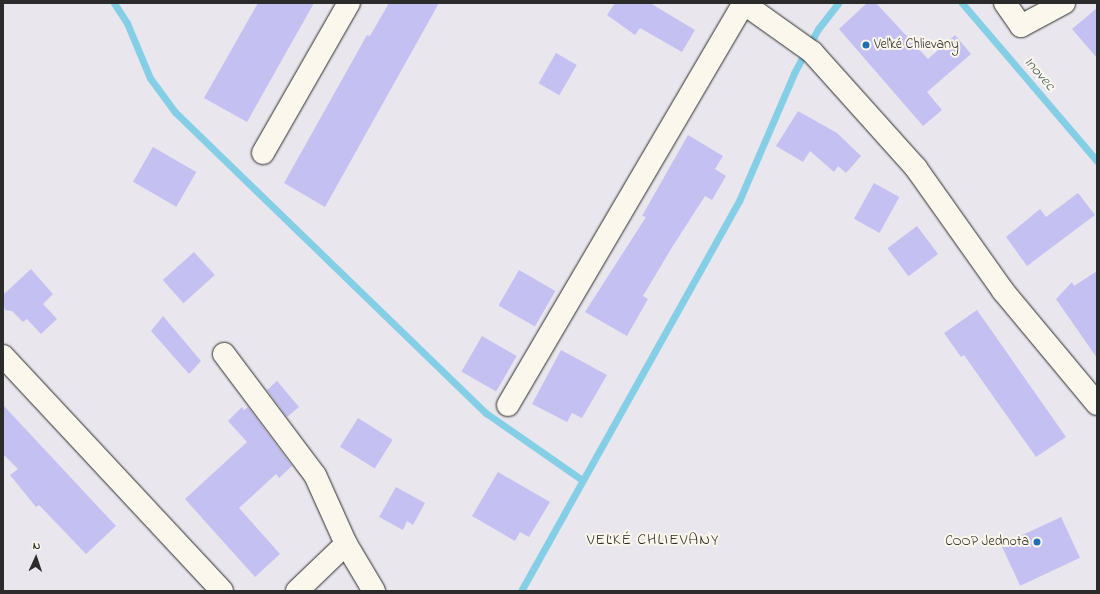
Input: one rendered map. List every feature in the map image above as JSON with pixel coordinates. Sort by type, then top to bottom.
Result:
[{"type":"street","points":[[263,153],[349,3]]},
{"type":"street","points":[[508,405],[744,3],[807,49],[916,168],[1003,291],[1097,404]]},
{"type":"street","points":[[1005,3],[1021,26],[1064,3]]},
{"type":"street","points":[[224,354],[315,476],[346,544],[374,591]]},
{"type":"street","points":[[3,356],[222,591]]},
{"type":"street","points":[[297,591],[346,544]]},
{"type":"building","points":[[258,3],[314,3],[247,122],[204,98]]},
{"type":"building","points":[[389,3],[439,3],[325,207],[284,183],[367,35],[370,36]]},
{"type":"building","points":[[615,3],[650,3],[695,30],[682,52],[640,28],[635,35],[607,15]]},
{"type":"building","points":[[867,3],[876,3],[928,59],[955,35],[971,54],[927,92],[942,110],[923,126],[839,29]]},
{"type":"building","points":[[1097,8],[1097,58],[1072,29]]},
{"type":"building","points":[[556,53],[577,65],[559,95],[538,83]]},
{"type":"building","points":[[798,111],[837,133],[861,156],[846,173],[838,166],[834,172],[810,151],[803,162],[776,146]]},
{"type":"building","points":[[688,135],[723,156],[715,169],[726,176],[712,200],[705,196],[671,249],[643,296],[648,299],[627,336],[585,312],[646,217],[642,216]]},
{"type":"building","points":[[153,147],[196,172],[176,207],[133,182]]},
{"type":"building","points":[[874,183],[899,197],[879,233],[854,219]]},
{"type":"building","points":[[1078,193],[1095,215],[1027,266],[1006,237],[1040,209],[1046,217]]},
{"type":"building","points":[[917,226],[938,254],[909,276],[887,248]]},
{"type":"building","points":[[194,252],[215,275],[184,303],[163,280]]},
{"type":"building","points":[[31,269],[53,294],[43,304],[57,319],[41,334],[27,319],[23,322],[12,311],[5,310],[3,301],[3,295]]},
{"type":"building","points":[[519,270],[555,291],[535,327],[498,306]]},
{"type":"building","points":[[1097,271],[1097,358],[1056,299],[1072,282],[1074,286]]},
{"type":"building","points":[[977,310],[1066,437],[1036,457],[964,355],[961,357],[944,333]]},
{"type":"building","points":[[163,316],[201,361],[189,374],[151,331]]},
{"type":"building","points":[[482,336],[517,356],[496,392],[462,372]]},
{"type":"building","points":[[561,350],[607,375],[582,418],[572,413],[567,422],[532,404]]},
{"type":"building","points":[[277,381],[299,407],[287,417],[267,390]]},
{"type":"building","points":[[3,405],[116,526],[86,554],[39,505],[36,507],[10,475],[18,469],[3,454]]},
{"type":"building","points":[[242,407],[244,410],[248,407],[292,466],[279,478],[276,474],[239,508],[280,554],[255,577],[185,499],[247,442],[228,421]]},
{"type":"building","points":[[358,418],[393,440],[375,469],[340,447]]},
{"type":"building","points":[[498,472],[550,502],[529,537],[520,532],[515,541],[472,516]]},
{"type":"building","points":[[396,487],[425,503],[413,525],[407,521],[403,530],[379,517]]},
{"type":"building","points":[[1061,517],[1080,558],[1020,586],[1001,545]]},
{"type":"waterway","points":[[114,3],[127,23],[150,78],[175,112],[486,413],[582,480]]},
{"type":"waterway","points":[[521,591],[739,201],[794,73],[818,29],[838,3]]},
{"type":"waterway","name":"Inovec","points":[[962,3],[1097,161]]},
{"type":"place","name":"Veľké Chlievany","points":[[866,45]]},
{"type":"place","name":"COOP Jednota","points":[[1037,542]]},
{"type":"district","name":"VEĽKÉ CHLIEVANY","points":[[653,540]]}]
